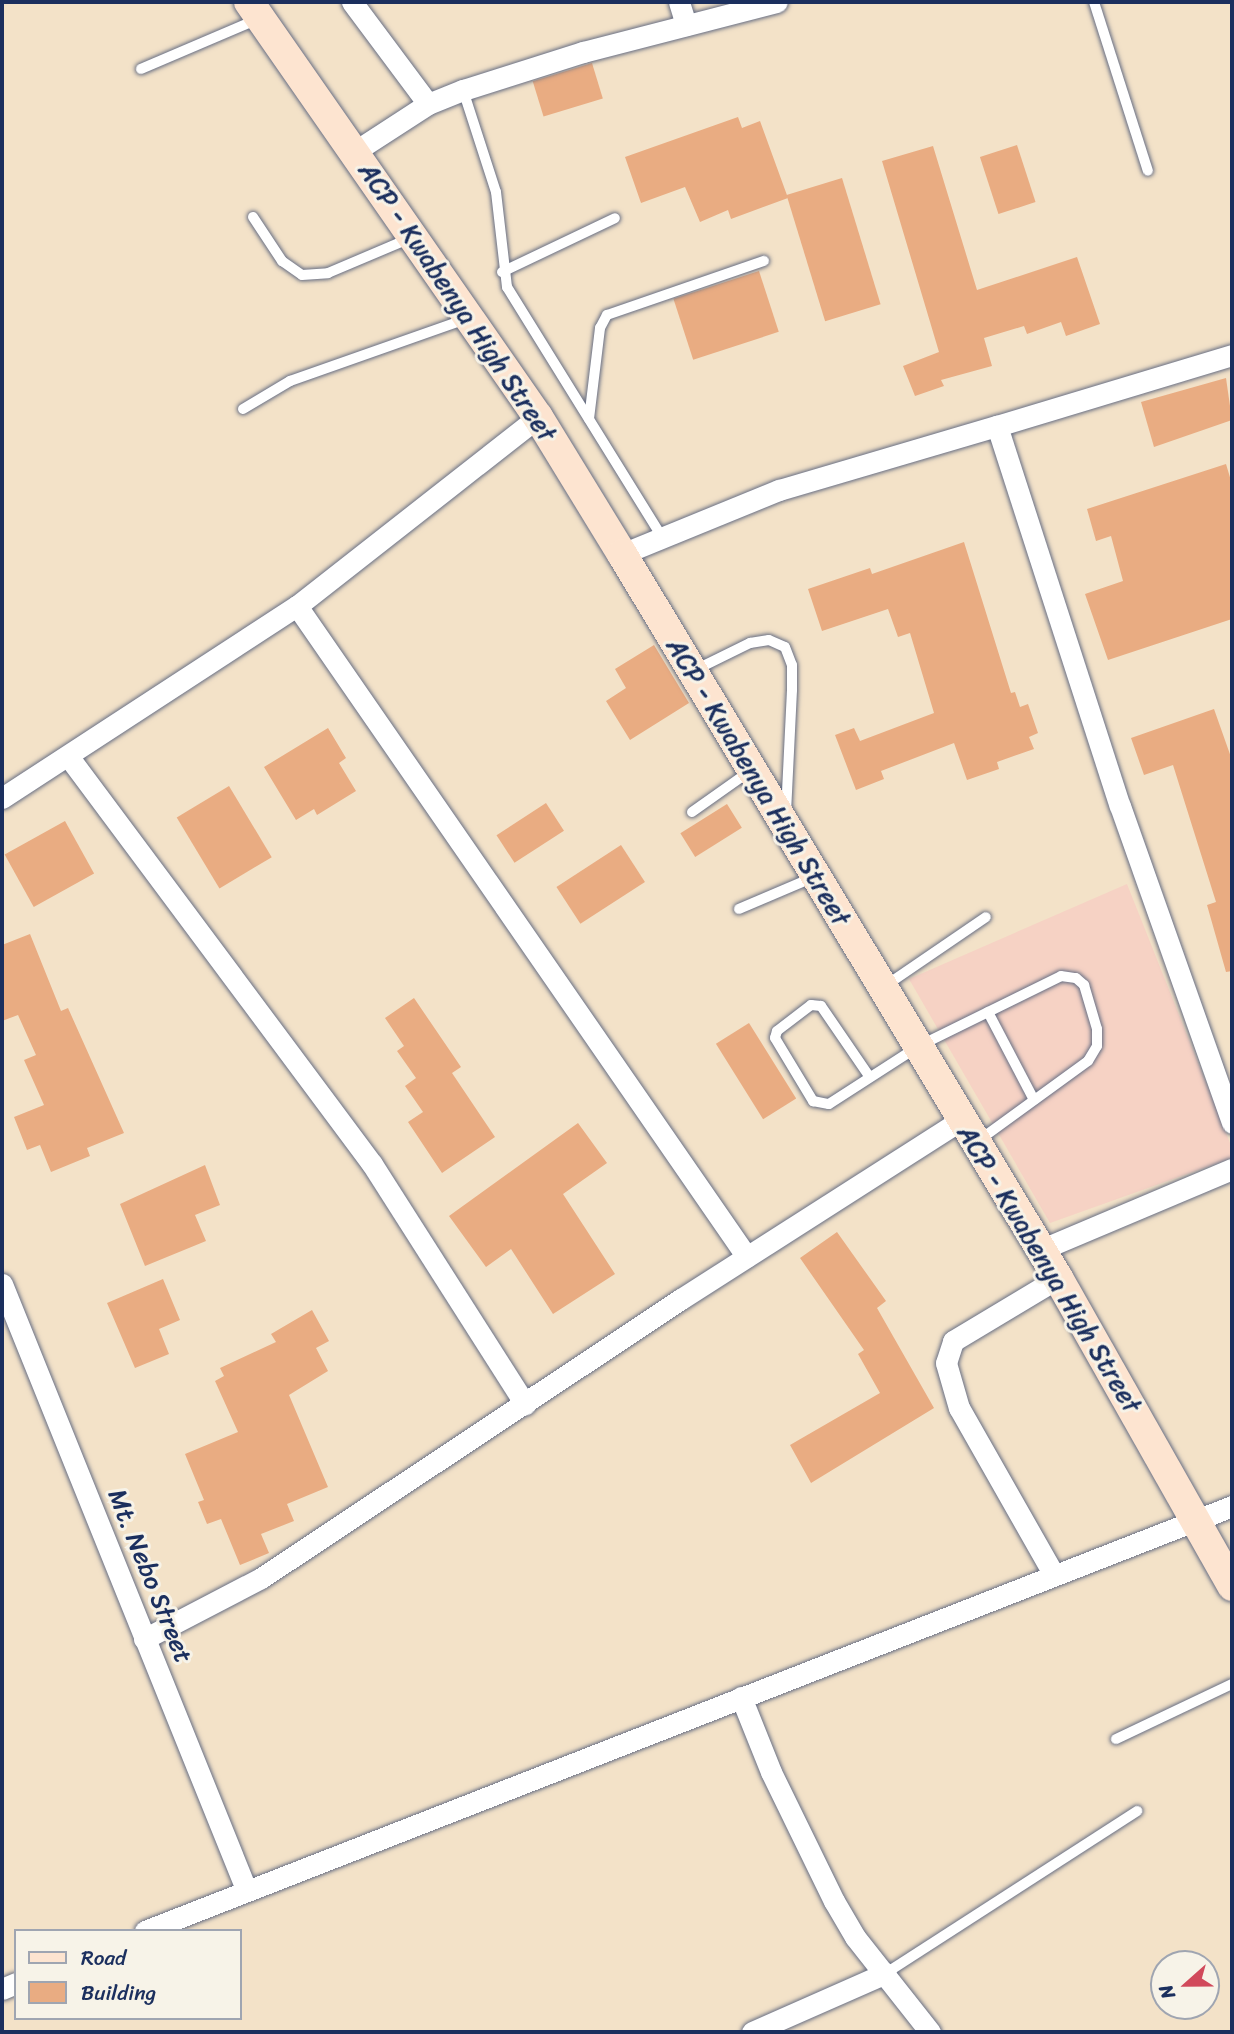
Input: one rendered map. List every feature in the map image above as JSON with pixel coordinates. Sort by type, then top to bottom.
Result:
[{"type":"main road","name":"ACP - Kwabenya High Street","points":[[254,10],[538,417],[1058,1278],[1232,1586]]},
{"type":"street","points":[[352,2],[428,104]]},
{"type":"street","points":[[680,2],[686,25]]},
{"type":"street","points":[[354,152],[428,104],[463,90],[686,25],[777,2]]},
{"type":"street","points":[[622,554],[661,535],[779,491],[1232,355]]},
{"type":"street","points":[[2,798],[297,606],[538,417]]},
{"type":"street","points":[[997,426],[1120,806],[1232,1123]]},
{"type":"street","points":[[297,606],[747,1256]]},
{"type":"street","points":[[68,756],[373,1164],[525,1404]]},
{"type":"street","points":[[144,1639],[261,1578],[747,1256],[968,1131]]},
{"type":"street","points":[[1040,1250],[1232,1169]]},
{"type":"street","points":[[1054,1575],[959,1408],[946,1363],[953,1341],[1058,1278]]},
{"type":"street","name":"Mt. Nebo Street","points":[[2,1284],[246,1889]]},
{"type":"street","points":[[150,1929],[246,1889],[1232,1506]]},
{"type":"street","points":[[741,1697],[771,1772],[834,1901],[855,1937],[930,2032]]},
{"type":"street","points":[[752,2032],[886,1973]]},
{"type":"lane","points":[[1094,2],[1148,171]]},
{"type":"lane","points":[[141,69],[254,10]]},
{"type":"lane","points":[[463,90],[496,192],[502,272],[661,535]]},
{"type":"lane","points":[[253,217],[282,261],[302,275],[328,273],[413,237]]},
{"type":"lane","points":[[502,272],[615,218]]},
{"type":"lane","points":[[589,419],[600,328],[607,315],[764,261]]},
{"type":"lane","points":[[243,409],[290,381],[469,318]]},
{"type":"lane","points":[[690,672],[750,643],[769,640],[785,647],[792,664],[786,829]]},
{"type":"lane","points":[[692,812],[750,771]]},
{"type":"lane","points":[[739,909],[815,877]]},
{"type":"lane","points":[[883,988],[986,918]]},
{"type":"lane","points":[[869,1076],[821,1006],[811,1005],[777,1031],[775,1038],[817,1103],[829,1104],[919,1046],[1061,976],[1076,978],[1084,985],[1097,1029],[1097,1046],[1088,1061],[1034,1100],[968,1131]]},
{"type":"lane","points":[[988,1012],[1034,1100]]},
{"type":"lane","points":[[1116,1739],[1232,1684]]},
{"type":"lane","points":[[886,1973],[1137,1811]]},
{"type":"shaded area","points":[[1127,884],[1232,1148],[1232,1158],[1050,1223],[909,979]]},
{"type":"building","points":[[592,63],[603,98],[544,117],[533,81]]},
{"type":"building","points":[[738,117],[742,128],[760,121],[788,198],[731,219],[728,210],[700,222],[685,187],[641,203],[625,157]]},
{"type":"building","points":[[1017,145],[1036,202],[998,214],[980,157]]},
{"type":"building","points":[[933,146],[977,290],[1077,257],[1100,324],[1066,336],[1061,322],[1027,334],[1024,326],[984,338],[992,366],[941,380],[944,386],[915,396],[903,366],[939,352],[882,161]]},
{"type":"building","points":[[842,178],[881,304],[825,321],[787,195]]},
{"type":"building","points":[[759,271],[779,332],[693,360],[673,299]]},
{"type":"building","points":[[1226,378],[1232,420],[1154,447],[1141,402]]},
{"type":"building","points":[[1226,464],[1232,484],[1232,619],[1108,660],[1085,594],[1123,581],[1111,536],[1096,541],[1087,509]]},
{"type":"building","points":[[964,542],[1011,693],[1015,692],[1020,707],[1028,704],[1038,733],[1029,737],[1034,749],[997,762],[999,769],[967,780],[954,743],[881,771],[884,779],[856,790],[835,735],[854,728],[860,741],[934,713],[910,633],[898,637],[888,609],[822,631],[808,589],[870,568],[872,574]]},
{"type":"building","points":[[654,645],[689,703],[630,740],[606,701],[626,688],[615,669]]},
{"type":"building","points":[[1214,709],[1232,760],[1232,971],[1226,972],[1207,905],[1216,902],[1173,765],[1144,775],[1131,738]]},
{"type":"building","points":[[328,728],[346,758],[339,763],[356,791],[317,815],[314,809],[296,820],[264,767]]},
{"type":"building","points":[[229,786],[272,857],[219,889],[177,817]]},
{"type":"building","points":[[546,803],[564,831],[514,863],[497,835]]},
{"type":"building","points":[[727,804],[742,828],[695,857],[680,833]]},
{"type":"building","points":[[65,821],[94,873],[34,907],[5,854]]},
{"type":"building","points":[[621,845],[645,882],[580,924],[556,887]]},
{"type":"building","points":[[30,934],[61,1011],[68,1008],[124,1133],[87,1148],[90,1156],[51,1172],[40,1145],[27,1150],[14,1117],[44,1105],[24,1060],[36,1055],[18,1015],[2,1021],[2,945]]},
{"type":"building","points":[[414,998],[461,1067],[452,1073],[495,1137],[442,1173],[408,1122],[423,1112],[405,1086],[416,1078],[397,1051],[404,1046],[385,1018]]},
{"type":"building","points":[[749,1023],[796,1098],[763,1119],[716,1044]]},
{"type":"building","points":[[578,1123],[607,1163],[563,1194],[615,1274],[553,1314],[511,1249],[486,1267],[449,1216]]},
{"type":"building","points":[[205,1165],[220,1205],[195,1215],[206,1241],[145,1266],[120,1204]]},
{"type":"building","points":[[837,1232],[886,1301],[877,1308],[934,1408],[811,1483],[790,1445],[880,1393],[858,1354],[864,1350],[800,1258]]},
{"type":"building","points":[[163,1279],[180,1320],[159,1329],[169,1354],[135,1368],[107,1303]]},
{"type":"building","points":[[312,1310],[329,1341],[316,1348],[328,1371],[289,1395],[328,1487],[287,1504],[294,1521],[261,1534],[269,1553],[240,1565],[221,1519],[207,1524],[198,1502],[204,1500],[185,1454],[238,1432],[215,1381],[224,1376],[220,1368],[276,1342],[271,1334]]}]
